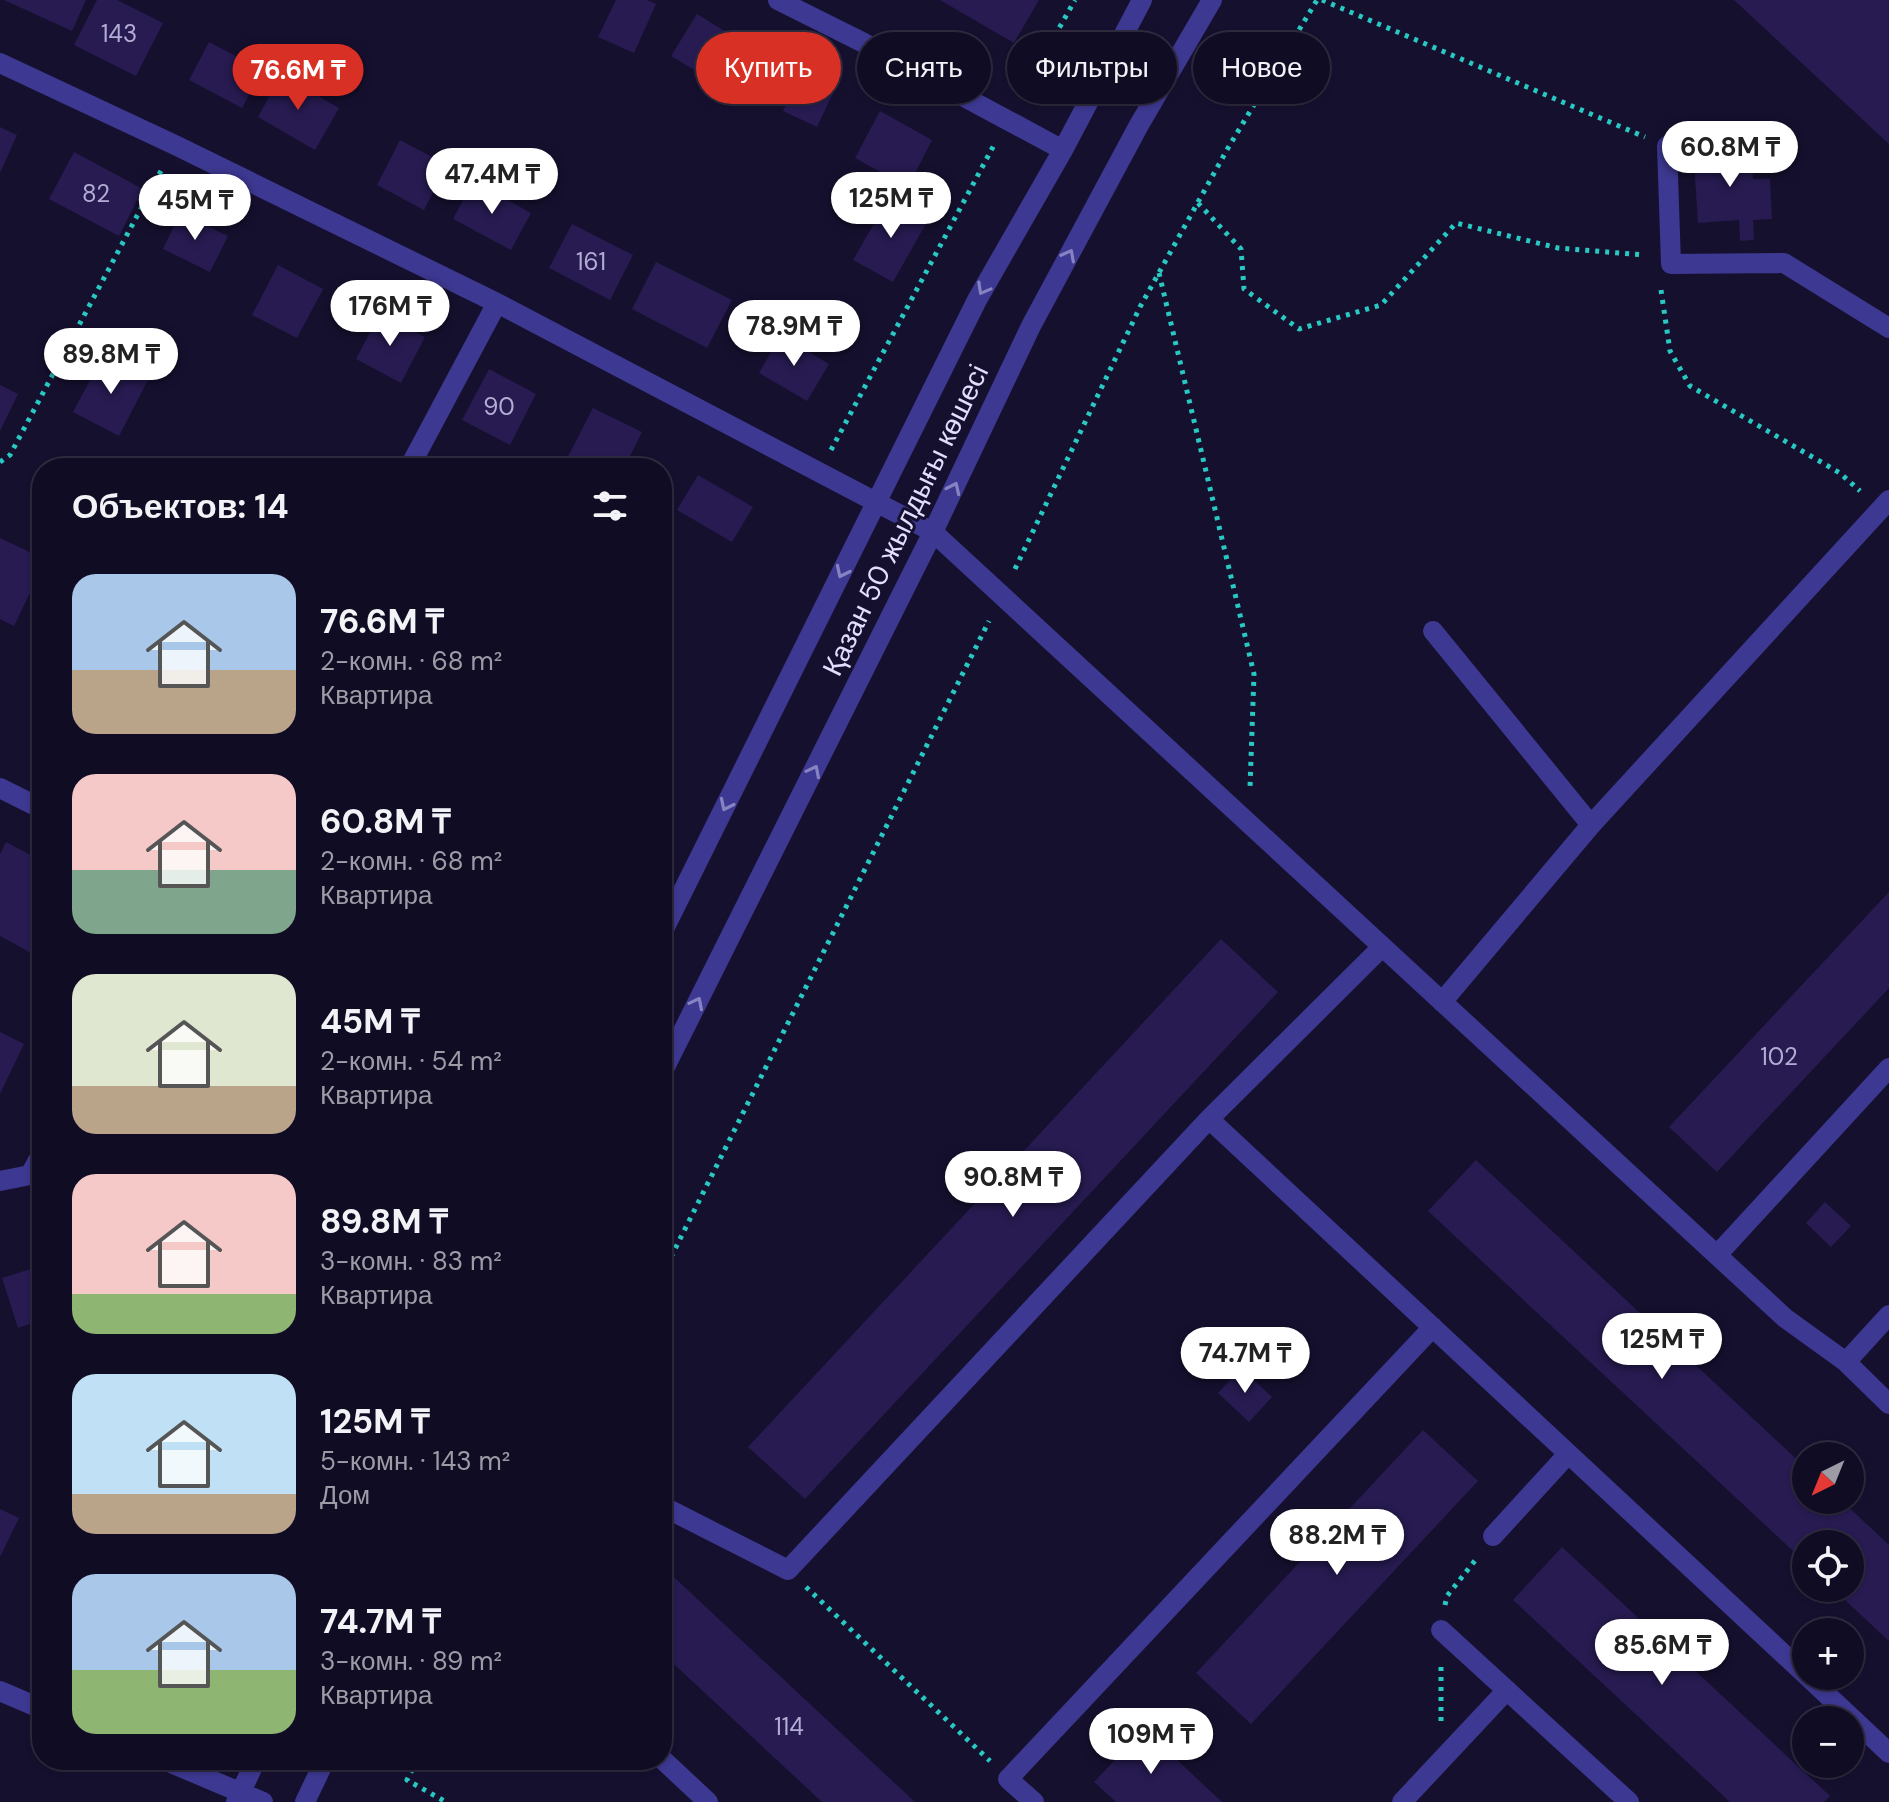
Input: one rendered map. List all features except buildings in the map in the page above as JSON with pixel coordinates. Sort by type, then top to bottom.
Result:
[{"type":"street","points":[[778,0],[1063,150]]},
{"type":"street","name":"Қазан 50 жылдығы көшесі","points":[[672,913],[977,300],[1063,150],[1142,0]]},
{"type":"street","name":"Қазан 50 жылдығы көшесі","points":[[672,1053],[933,532],[1031,326],[1139,125],[1212,0]]},
{"type":"street","points":[[0,63],[497,303],[933,532],[1785,1318],[1846,1362],[1889,1404]]},
{"type":"street","points":[[1667,146],[1671,264],[1784,263],[1889,328]]},
{"type":"street","points":[[414,458],[497,303]]},
{"type":"street","points":[[1442,1002],[1591,825],[1885,505]]},
{"type":"street","points":[[1433,631],[1591,825]]},
{"type":"street","points":[[0,788],[32,804]]},
{"type":"street","points":[[672,1511],[788,1570],[1209,1119],[1382,947]]},
{"type":"street","points":[[1717,1255],[1889,1068]]},
{"type":"street","points":[[1209,1119],[1792,1663]]},
{"type":"street","points":[[0,1181],[30,1175],[32,1171]]},
{"type":"street","points":[[1846,1362],[1889,1315]]},
{"type":"street","points":[[1034,1802],[1008,1779],[1433,1327]]},
{"type":"street","points":[[1493,1536],[1568,1454]]},
{"type":"street","points":[[1441,1630],[1629,1802]]},
{"type":"street","points":[[1402,1802],[1507,1690]]},
{"type":"street","points":[[1821,1690],[1889,1753]]},
{"type":"street","points":[[0,1691],[32,1705]]},
{"type":"street","points":[[672,1768],[708,1802]]},
{"type":"street","points":[[184,1770],[238,1797],[263,1802]]},
{"type":"street","points":[[238,1797],[251,1770]]},
{"type":"street","points":[[305,1802],[320,1770]]},
{"type":"path","points":[[819,472],[1006,121],[1075,0]]},
{"type":"path","points":[[672,1255],[1002,596],[1140,307],[1319,0],[1667,146]]},
{"type":"path","points":[[0,462],[10,455],[175,145]]},
{"type":"path","points":[[1198,203],[1241,249],[1244,289],[1299,329],[1381,305],[1456,223],[1558,248],[1656,256]]},
{"type":"path","points":[[1159,273],[1254,674],[1249,824]]},
{"type":"path","points":[[1660,283],[1670,351],[1690,386],[1840,473],[1885,505]]},
{"type":"path","points":[[788,1570],[1008,1779]]},
{"type":"path","points":[[412,1770],[407,1780],[446,1802]]}]
